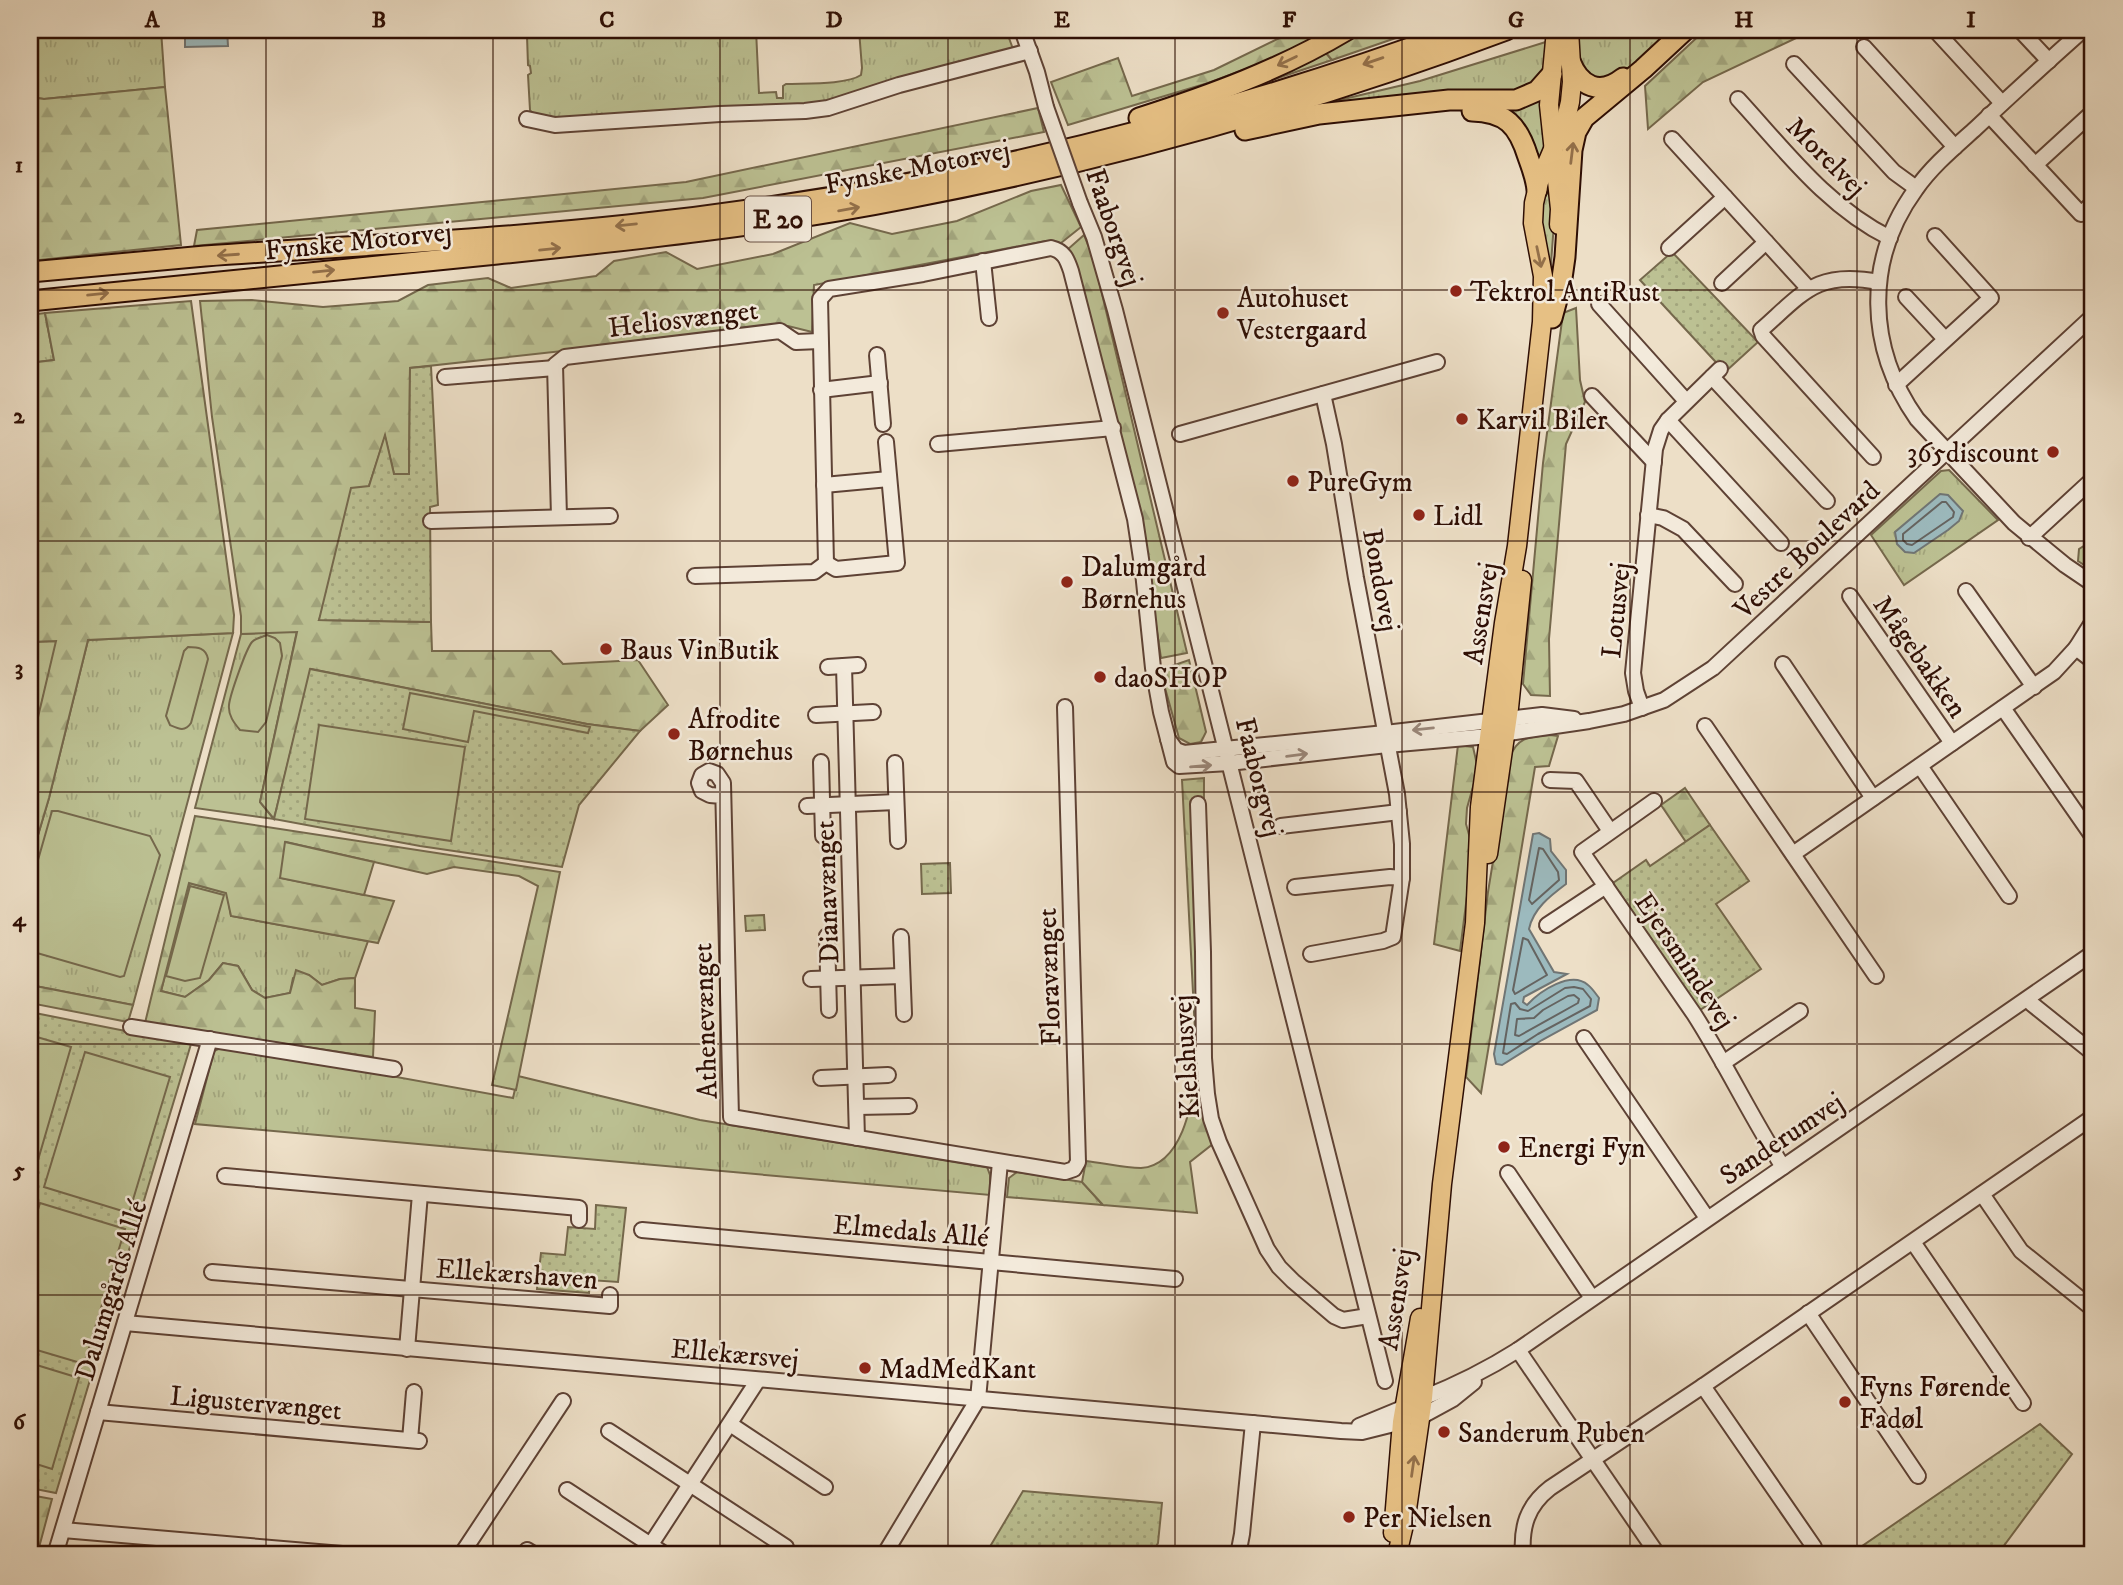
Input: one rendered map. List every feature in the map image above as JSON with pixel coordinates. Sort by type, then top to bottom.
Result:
[{"type":"highway","points":[[888,186],[958,164],[1132,120],[1205,96],[1269,70],[1347,30]]},
{"type":"highway","name":"Fynske Motorvej","points":[[30,272],[205,256],[413,243],[629,225],[888,186],[1000,164],[1177,120],[1328,76],[1461,30]]},
{"type":"highway","name":"Fynske Motorvej","points":[[30,301],[622,241],[895,201],[1086,159],[1251,116],[1406,66],[1506,30]]},
{"type":"highway","points":[[1566,46],[1577,75],[1588,85],[1602,88],[1619,81],[1683,30]]},
{"type":"highway","points":[[1552,318],[1562,276],[1572,150],[1576,132],[1584,118],[1643,69],[1683,30]]},
{"type":"highway","points":[[1086,159],[1155,151],[1319,114],[1450,100],[1516,100],[1537,91],[1552,74]]},
{"type":"highway","points":[[1387,107],[1484,111],[1501,116],[1521,137],[1537,190]]},
{"type":"main road","name":"Assensvej","points":[[1475,923],[1480,807],[1498,727],[1504,623],[1517,546],[1544,297],[1533,223],[1534,203],[1566,119],[1572,82],[1566,46],[1556,30]]},
{"type":"main road","name":"Assensvej","points":[[1420,1416],[1442,1184],[1475,923],[1488,856],[1489,801],[1552,318],[1560,217],[1549,105],[1552,74],[1566,46]]},
{"type":"main road","name":"Assensvej","points":[[1403,1414],[1436,1205],[1442,1184]]},
{"type":"main road","points":[[1395,1555],[1397,1475],[1403,1414],[1423,1398]]},
{"type":"main road","points":[[1395,1555],[1406,1516],[1420,1416],[1403,1414]]},
{"type":"street","name":"Faaborgvej","points":[[1022,30],[1046,107],[1094,237],[1115,310],[1384,1381]]},
{"type":"street","points":[[1935,30],[2002,103]]},
{"type":"street","points":[[2020,30],[2049,61]]},
{"type":"street","name":"Morelvej","points":[[1947,452],[1917,419],[1896,385],[1880,334],[1879,282],[1884,254],[1904,207],[1931,170],[2082,30]]},
{"type":"street","points":[[1864,47],[1955,147]]},
{"type":"street","points":[[527,119],[555,125],[828,108],[899,85],[1030,51]]},
{"type":"street","name":"Morelvej","points":[[1794,64],[1894,172],[1916,188]]},
{"type":"street","name":"Morelvej","points":[[1738,99],[1823,191],[1854,217],[1890,238]]},
{"type":"street","points":[[2035,165],[2093,112]]},
{"type":"street","points":[[1989,115],[2081,214],[2093,203]]},
{"type":"street","points":[[1672,139],[1809,289]]},
{"type":"street","points":[[1669,248],[1725,197]]},
{"type":"street","points":[[1896,385],[1991,298],[1935,236]]},
{"type":"street","points":[[1722,283],[1766,242]]},
{"type":"street","points":[[826,563],[820,299],[829,289],[1051,248],[1064,255],[1071,271],[1113,428],[1138,539],[1153,668],[1174,762],[1179,766],[1227,756]]},
{"type":"street","points":[[983,261],[989,318]]},
{"type":"street","points":[[1873,457],[1763,336],[1761,330],[1809,289],[1826,280],[1844,278],[1879,282]]},
{"type":"street","points":[[1906,297],[1945,340]]},
{"type":"street","points":[[1600,304],[1686,401]]},
{"type":"street","name":"Vestre Boulevard","points":[[1227,756],[1498,727],[1589,721],[1642,708],[1680,690],[1713,668],[2093,316]]},
{"type":"street","name":"Heliosvænget","points":[[445,377],[555,368],[555,365],[565,358],[780,331],[796,342],[820,341]]},
{"type":"street","points":[[877,355],[883,424]]},
{"type":"street","points":[[1180,434],[1437,362]]},
{"type":"street","points":[[555,368],[559,517]]},
{"type":"street","name":"Lotusvej","points":[[1642,708],[1633,673],[1654,462],[1661,430],[1668,420],[1716,373],[1827,501]]},
{"type":"street","points":[[821,390],[880,383]]},
{"type":"street","name":"Bondovej","points":[[1311,954],[1393,937],[1402,878],[1399,812],[1323,394]]},
{"type":"street","points":[[1592,396],[1654,462]]},
{"type":"street","points":[[1668,420],[1781,543]]},
{"type":"street","points":[[938,444],[1113,428]]},
{"type":"street","points":[[826,563],[836,569],[897,563],[886,442]]},
{"type":"street","points":[[1947,452],[2029,538],[2093,584]]},
{"type":"street","points":[[824,485],[889,479]]},
{"type":"street","points":[[2029,538],[2093,479]]},
{"type":"street","points":[[1648,515],[1663,518],[1683,528],[1735,584]]},
{"type":"street","points":[[430,521],[610,516]]},
{"type":"street","points":[[695,576],[814,572],[826,563]]},
{"type":"street","points":[[1966,590],[2034,687]]},
{"type":"street","name":"Mågebakken","points":[[1850,596],[1952,743]]},
{"type":"street","name":"Mågebakken","points":[[1793,854],[2054,672],[2076,648],[2093,621]]},
{"type":"street","points":[[2076,648],[2093,661]]},
{"type":"street","points":[[1783,664],[1873,798]]},
{"type":"street","name":"Dianavænget","points":[[828,667],[851,666],[845,713],[858,1138]]},
{"type":"street","name":"Floravænget","points":[[1000,1161],[1065,1172],[1074,1170],[1079,1162],[1065,707]]},
{"type":"street","name":"Mågebakken","points":[[2004,708],[2093,837]]},
{"type":"street","points":[[816,715],[873,712]]},
{"type":"street","points":[[1705,726],[1876,976]]},
{"type":"street","name":"Dianavænget","points":[[821,762],[823,836]]},
{"type":"street","points":[[895,763],[898,841]]},
{"type":"street","points":[[1920,766],[2010,896]]},
{"type":"street","points":[[1550,780],[1576,781],[1610,831]]},
{"type":"street","name":"Athenevænget","points":[[722,796],[731,1117],[858,1138]]},
{"type":"street","name":"Ejersmindevej","points":[[1654,801],[1582,852],[1695,1014],[1783,1167]]},
{"type":"street","name":"Dianavænget","points":[[807,806],[896,802]]},
{"type":"street","name":"Kielshusvej","points":[[1198,804],[1204,1058],[1211,1119],[1267,1249],[1279,1267],[1334,1316],[1343,1320],[1368,1316]]},
{"type":"street","points":[[1281,826],[1399,812]]},
{"type":"street","points":[[1295,887],[1402,878]]},
{"type":"street","name":"Ejersmindevej","points":[[1547,925],[1606,886]]},
{"type":"street","name":"Dianavænget","points":[[827,936],[830,1010]]},
{"type":"street","points":[[901,937],[904,1014]]},
{"type":"street","name":"Sanderumvej","points":[[1423,1398],[1449,1388],[1518,1350],[2093,953]]},
{"type":"street","name":"Dianavænget","points":[[811,979],[902,976]]},
{"type":"street","points":[[2029,998],[2032,1004],[2093,1053]]},
{"type":"street","name":"Ejersmindevej","points":[[1724,1063],[1800,1011]]},
{"type":"street","points":[[131,1027],[394,1069]]},
{"type":"street","points":[[1584,1038],[1707,1218]]},
{"type":"street","name":"Dalumgårds Allé","points":[[55,1555],[210,1039]]},
{"type":"street","points":[[821,1078],[888,1075]]},
{"type":"street","points":[[857,1107],[909,1106]]},
{"type":"street","points":[[1523,1555],[1524,1523],[1534,1503],[1550,1488],[2092,1122]]},
{"type":"street","points":[[858,1138],[1000,1161],[978,1399],[884,1555]]},
{"type":"street","points":[[1508,1173],[1592,1298]]},
{"type":"street","name":"Ellekærshaven","points":[[225,1176],[579,1208],[579,1220]]},
{"type":"street","name":"Ellekærshaven","points":[[407,1349],[420,1194]]},
{"type":"street","points":[[1982,1194],[2021,1251],[2093,1309]]},
{"type":"street","name":"Elmedals Allé","points":[[642,1230],[1175,1279]]},
{"type":"street","points":[[1913,1242],[2022,1403]]},
{"type":"street","name":"Ellekærshaven","points":[[212,1272],[610,1306],[610,1295]]},
{"type":"street","points":[[1808,1313],[1919,1476]]},
{"type":"street","name":"Ellekærsvej","points":[[125,1323],[1341,1431],[1362,1432],[1403,1414]]},
{"type":"street","points":[[1518,1350],[1658,1555]]},
{"type":"street","name":"Sanderumvej","points":[[1420,1416],[1453,1399],[1497,1363]]},
{"type":"street","points":[[647,1550],[758,1380]]},
{"type":"street","points":[[1703,1386],[1814,1547]]},
{"type":"street","name":"Ligustervænget","points":[[98,1412],[414,1440],[414,1392]]},
{"type":"street","points":[[461,1555],[563,1401]]},
{"type":"street","points":[[1238,1555],[1253,1423]]},
{"type":"street","points":[[730,1424],[825,1487]]},
{"type":"street","points":[[609,1431],[786,1547]]},
{"type":"street","points":[[567,1490],[647,1550],[666,1555]]},
{"type":"street","points":[[64,1530],[196,1549],[354,1555]]},
{"type":"green space","points":[[30,30],[161,30],[165,87],[44,99],[30,97]]},
{"type":"green space","points":[[531,30],[540,30],[540,34],[640,30],[756,30],[759,93],[776,92],[777,98],[783,98],[783,86],[786,84],[836,82],[861,75],[859,30],[1006,30],[1013,49],[813,105],[558,119],[533,114],[530,110],[528,75],[531,73],[528,65],[527,36]]},
{"type":"green space","points":[[1296,30],[1328,30],[1273,59],[1208,83],[1068,125],[1051,82],[1118,58],[1132,96],[1214,70]]},
{"type":"green space","points":[[1357,30],[1364,30],[1326,53],[1332,60],[1257,85]]},
{"type":"green space","points":[[1364,30],[1419,30],[1332,60],[1326,53]]},
{"type":"green space","points":[[1585,30],[1675,30],[1630,67],[1610,77],[1601,78],[1581,68],[1576,34]]},
{"type":"green space","points":[[1705,30],[1813,30],[1703,82],[1648,129],[1645,86]]},
{"type":"green space","points":[[1549,41],[1547,60],[1542,73],[1518,93],[1293,111],[1420,81]]},
{"type":"green space","points":[[165,87],[181,245],[30,261],[30,97],[44,99]]},
{"type":"green space","points":[[1543,96],[1547,147],[1538,166],[1498,108]]},
{"type":"green space","points":[[1038,108],[1044,132],[703,198],[194,246],[197,230],[686,182]]},
{"type":"green space","points":[[1549,175],[1554,223],[1550,277],[1540,218],[1541,201]]},
{"type":"green space","points":[[1061,185],[1081,227],[1061,243],[1046,241],[814,285],[812,332],[788,326],[410,368],[409,474],[394,474],[385,437],[319,620],[431,622],[432,651],[551,651],[563,664],[638,660],[668,705],[640,731],[587,724],[311,669],[274,819],[260,802],[297,632],[241,634],[241,616],[212,417],[200,301],[252,300],[323,307],[398,301],[428,285],[488,278],[511,288],[596,276],[614,261],[666,252],[697,269],[773,254],[850,223],[892,234],[957,221],[1031,191]]},
{"type":"green space","points":[[1084,235],[1094,260],[1187,653],[1161,658],[1137,499],[1072,255],[1067,250]]},
{"type":"green space","points":[[1672,252],[1758,342],[1725,372],[1640,280]]},
{"type":"green space","points":[[191,301],[234,615],[233,633],[88,640],[49,798],[30,862],[30,751],[56,641],[30,642],[30,363],[54,360],[45,313]]},
{"type":"green space","points":[[1576,308],[1580,380],[1585,402],[1566,444],[1549,639],[1550,696],[1531,695],[1523,684],[1543,463],[1563,313]]},
{"type":"green space","points":[[45,313],[54,360],[30,363],[30,315]]},
{"type":"green space","points":[[431,366],[438,505],[430,507],[431,622],[319,620],[351,488],[369,486],[385,435],[394,474],[409,474],[410,368]]},
{"type":"green space","points":[[1949,470],[1998,520],[1904,585],[1871,535],[1941,471]]},
{"type":"green space","points":[[2093,540],[2093,571],[2078,561],[2079,549]]},
{"type":"green space","points":[[297,631],[260,802],[274,819],[195,808],[241,634]]},
{"type":"green space","points":[[233,633],[133,1005],[30,985],[30,862],[49,798],[88,640]]},
{"type":"green space","points":[[267,635],[280,643],[282,656],[266,722],[258,732],[240,730],[229,712],[232,692],[249,646],[255,639]]},
{"type":"green space","points":[[57,641],[30,751],[30,642]]},
{"type":"green space","points":[[188,647],[201,649],[208,659],[191,723],[182,729],[170,725],[166,716],[184,651]]},
{"type":"green space","points":[[1189,660],[1206,732],[1201,742],[1190,744],[1179,738],[1165,688],[1163,669]]},
{"type":"green space","points":[[310,669],[587,724],[640,731],[579,805],[562,867],[420,846],[274,819]]},
{"type":"green space","points":[[410,693],[590,727],[588,733],[474,711],[468,742],[403,729]]},
{"type":"green space","points":[[319,725],[465,747],[451,841],[305,819]]},
{"type":"green space","points":[[1558,736],[1549,766],[1535,767],[1481,1093],[1466,1077],[1488,892],[1510,757],[1521,741]]},
{"type":"green space","points":[[1458,745],[1473,747],[1478,769],[1467,808],[1466,824],[1473,849],[1460,951],[1434,944]]},
{"type":"green space","points":[[1204,778],[1203,1099],[1214,1143],[1190,1162],[1197,1213],[1103,1205],[1082,1182],[1086,1161],[1134,1168],[1155,1164],[1167,1156],[1176,1144],[1192,1098],[1197,1070],[1182,780]]},
{"type":"green space","points":[[1685,788],[1710,825],[1686,842],[1661,805]]},
{"type":"green space","points":[[52,811],[150,836],[160,855],[124,976],[30,951],[30,888]]},
{"type":"green space","points":[[195,816],[560,872],[516,1090],[492,1085],[538,886],[519,876],[454,867],[427,874],[286,842],[281,878],[394,901],[378,943],[231,916],[226,893],[189,883],[161,991],[185,997],[209,980],[223,963],[238,966],[252,990],[265,998],[290,993],[296,970],[309,975],[322,985],[340,979],[355,978],[355,1008],[375,1011],[373,1057],[145,1023]]},
{"type":"green space","points":[[1710,825],[1749,881],[1716,904],[1761,969],[1700,1010],[1613,883],[1646,860],[1650,866]]},
{"type":"green space","points":[[285,842],[374,862],[364,895],[280,878]]},
{"type":"green space","points":[[950,863],[951,893],[922,894],[921,864]]},
{"type":"green space","points":[[189,883],[227,893],[231,916],[368,941],[355,978],[340,979],[322,985],[309,975],[293,978],[290,993],[265,998],[252,990],[238,966],[223,963],[209,980],[185,997],[161,991]]},
{"type":"green space","points":[[190,886],[224,895],[200,978],[185,981],[166,976]]},
{"type":"green space","points":[[764,915],[765,930],[746,931],[745,916]]},
{"type":"green space","points":[[30,985],[133,1005],[128,1022],[30,1003]]},
{"type":"green space","points":[[30,1012],[191,1044],[56,1493],[30,1488]]},
{"type":"green space","points":[[30,1035],[71,1047],[31,1184],[30,1183]]},
{"type":"green space","points":[[225,1046],[513,1098],[518,1076],[700,1120],[987,1167],[990,1175],[990,1195],[195,1124],[214,1051]]},
{"type":"green space","points":[[85,1052],[170,1077],[129,1213],[44,1187]]},
{"type":"green space","points":[[1017,1172],[1082,1182],[1103,1205],[1007,1197],[1009,1178]]},
{"type":"green space","points":[[40,1203],[125,1229],[84,1364],[30,1348],[30,1236]]},
{"type":"green space","points":[[596,1205],[626,1208],[618,1282],[590,1280],[589,1293],[537,1289],[541,1253],[565,1255],[568,1227],[595,1229]]},
{"type":"green space","points":[[30,1363],[79,1378],[52,1469],[30,1462]]},
{"type":"green space","points":[[2040,1424],[2072,1454],[1997,1555],[1849,1555]]},
{"type":"green space","points":[[1023,1491],[1162,1503],[1158,1543],[1152,1555],[985,1555]]},
{"type":"green space","points":[[30,1495],[52,1499],[37,1555],[30,1555]]},
{"type":"water","points":[[185,30],[227,30],[228,46],[185,47]]},
{"type":"water","points":[[1940,494],[1948,495],[1963,511],[1959,521],[1914,553],[1905,552],[1897,544],[1895,532]]},
{"type":"water","points":[[1539,833],[1550,839],[1551,851],[1566,870],[1566,884],[1538,909],[1529,929],[1554,972],[1567,974],[1524,997],[1523,1002],[1527,1005],[1556,984],[1573,980],[1581,981],[1594,991],[1599,998],[1597,1010],[1502,1065],[1496,1064],[1494,1054],[1533,834]]},
{"type":"place","name":"Tektrol AntiRust","points":[[1456,291]]},
{"type":"place","name":"Autohuset Vestergaard","points":[[1223,313]]},
{"type":"place","name":"Karvil Biler","points":[[1462,419]]},
{"type":"place","name":"365discount","points":[[2053,452]]},
{"type":"place","name":"PureGym","points":[[1293,481]]},
{"type":"place","name":"Lidl","points":[[1419,515]]},
{"type":"place","name":"Dalumgård Børnehus","points":[[1067,582]]},
{"type":"place","name":"Baus VinButik","points":[[606,649]]},
{"type":"place","name":"daoSHOP","points":[[1100,677]]},
{"type":"place","name":"Afrodite Børnehus","points":[[674,734]]},
{"type":"place","name":"Energi Fyn","points":[[1504,1147]]},
{"type":"place","name":"MadMedKant","points":[[865,1368]]},
{"type":"place","name":"Fyns Førende Fadøl","points":[[1845,1402]]},
{"type":"place","name":"Sanderum Puben","points":[[1444,1432]]},
{"type":"place","name":"Per Nielsen","points":[[1349,1517]]}]
